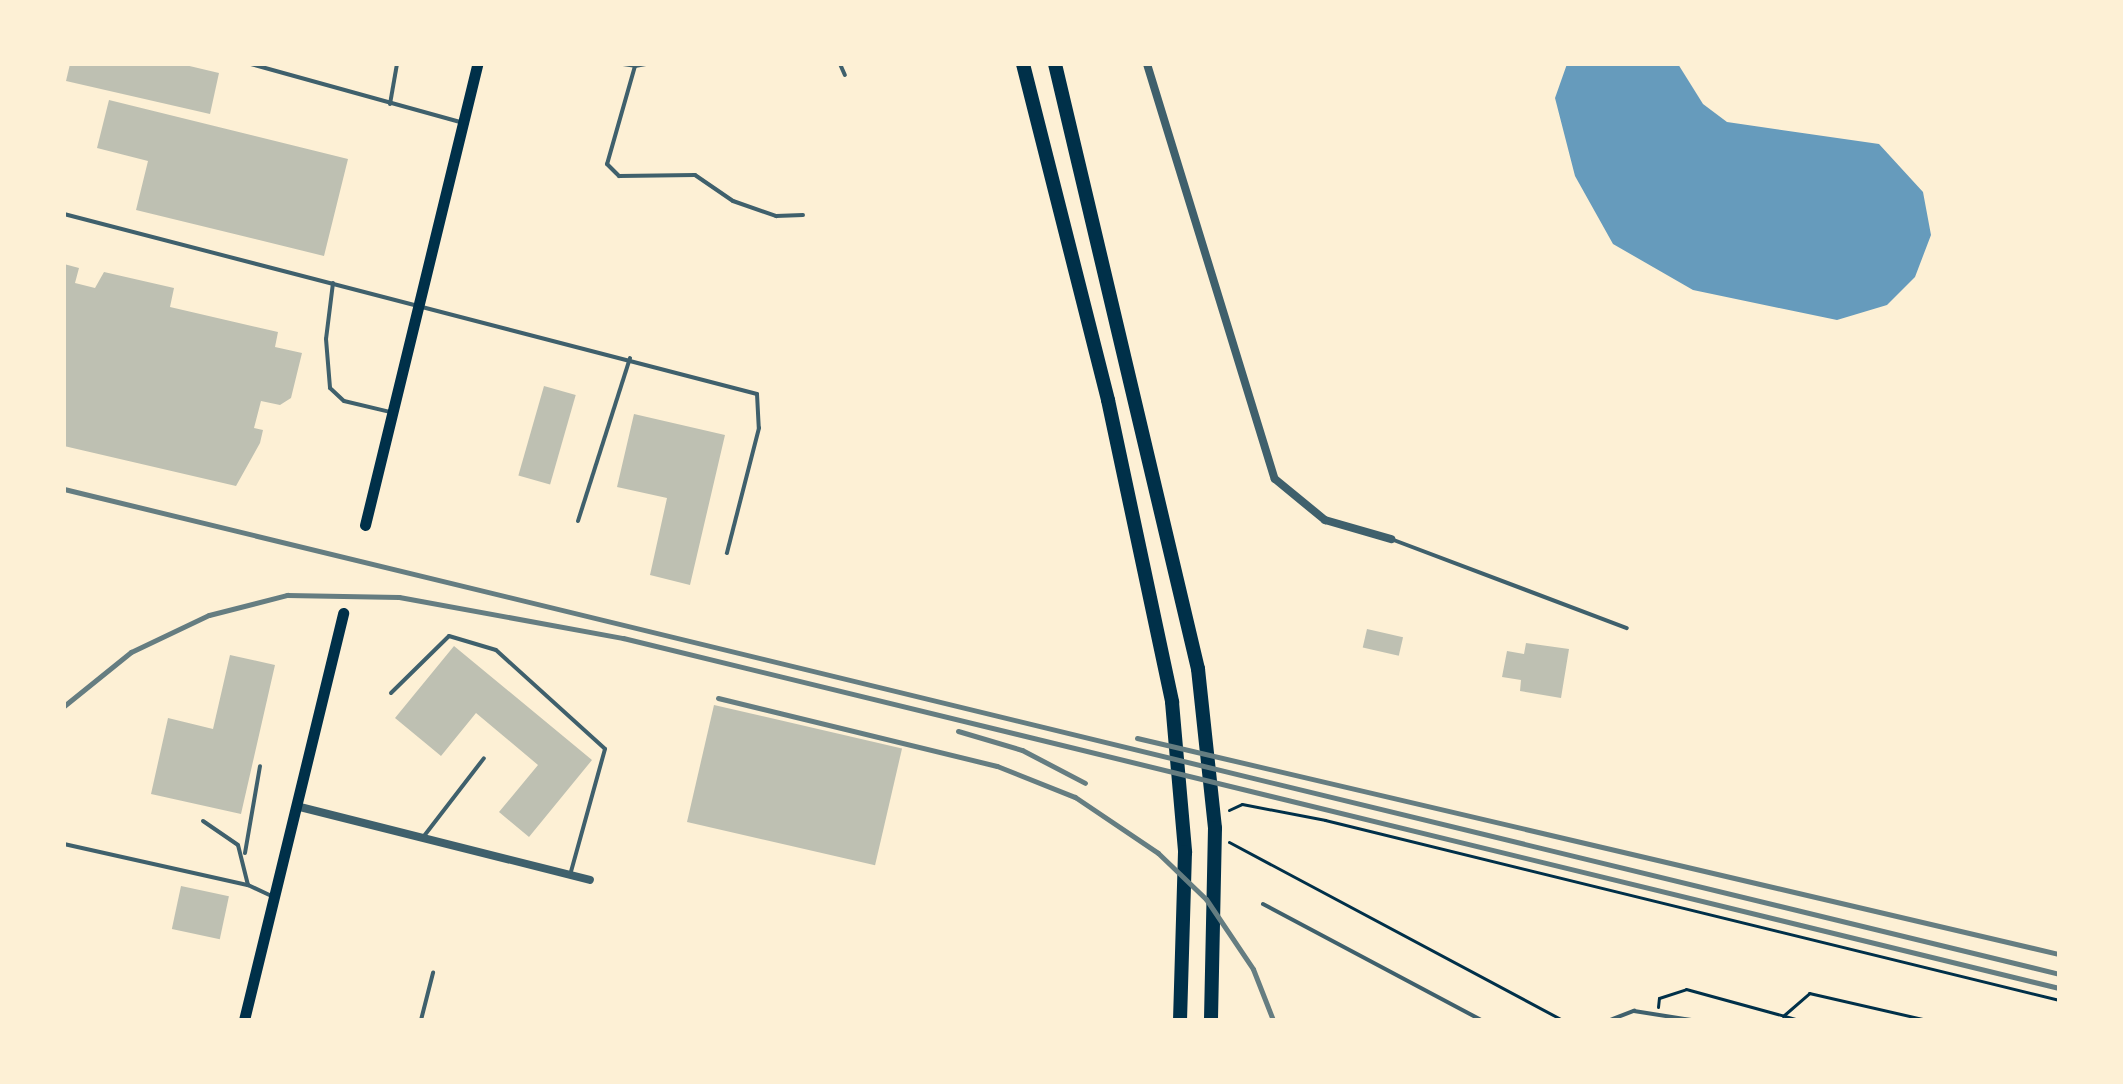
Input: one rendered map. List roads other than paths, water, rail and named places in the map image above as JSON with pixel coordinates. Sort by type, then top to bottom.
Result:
[{"type":"highway","points":[[1023,64],[1164,654],[1185,852],[1180,1020]]},
{"type":"highway","points":[[1055,64],[1198,669],[1215,828],[1211,1020]]},
{"type":"main road","points":[[365,525],[477,64]]},
{"type":"main road","points":[[244,1020],[343,613]]},
{"type":"street","points":[[1147,64],[1275,479],[1325,520],[1391,539]]},
{"type":"street","points":[[296,806],[590,880]]},
{"type":"lane","points":[[251,64],[463,122]]},
{"type":"lane","points":[[390,104],[397,64]]},
{"type":"lane","points":[[623,64],[646,64]]},
{"type":"lane","points":[[840,64],[845,75]]},
{"type":"lane","points":[[635,66],[607,164],[619,176],[695,175],[733,201],[776,216],[803,215]]},
{"type":"lane","points":[[64,214],[630,358],[757,394],[759,428],[727,553]]},
{"type":"lane","points":[[333,283],[326,339],[330,388],[344,401],[392,412]]},
{"type":"lane","points":[[578,521],[630,358]]},
{"type":"lane","points":[[1391,539],[1627,628]]},
{"type":"lane","points":[[391,693],[449,636],[496,650],[605,749],[570,875]]},
{"type":"lane","points":[[423,838],[484,758]]},
{"type":"lane","points":[[248,885],[244,855],[260,766]]},
{"type":"lane","points":[[203,821],[226,832],[244,855]]},
{"type":"lane","points":[[64,844],[248,885],[274,897]]},
{"type":"lane","points":[[1263,904],[1481,1020]]},
{"type":"lane","points":[[421,1020],[433,973]]},
{"type":"lane","points":[[1610,1020],[1657,1013],[1691,1020]]},
{"type":"water","points":[[1567,64],[1678,64],[1703,104],[1727,122],[1879,144],[1923,192],[1931,235],[1915,277],[1887,305],[1837,320],[1693,290],[1613,244],[1575,176],[1555,98]]},
{"type":"railway","points":[[64,489],[2059,974]]},
{"type":"railway","points":[[64,706],[131,652],[209,615],[287,595],[399,597],[623,638],[2059,988]]},
{"type":"railway","points":[[718,698],[997,766],[1075,797],[1158,853],[1206,899],[1253,969],[1273,1020]]},
{"type":"railway","points":[[958,731],[1022,750],[1085,783]]},
{"type":"railway","points":[[1137,738],[2059,954]]}]
